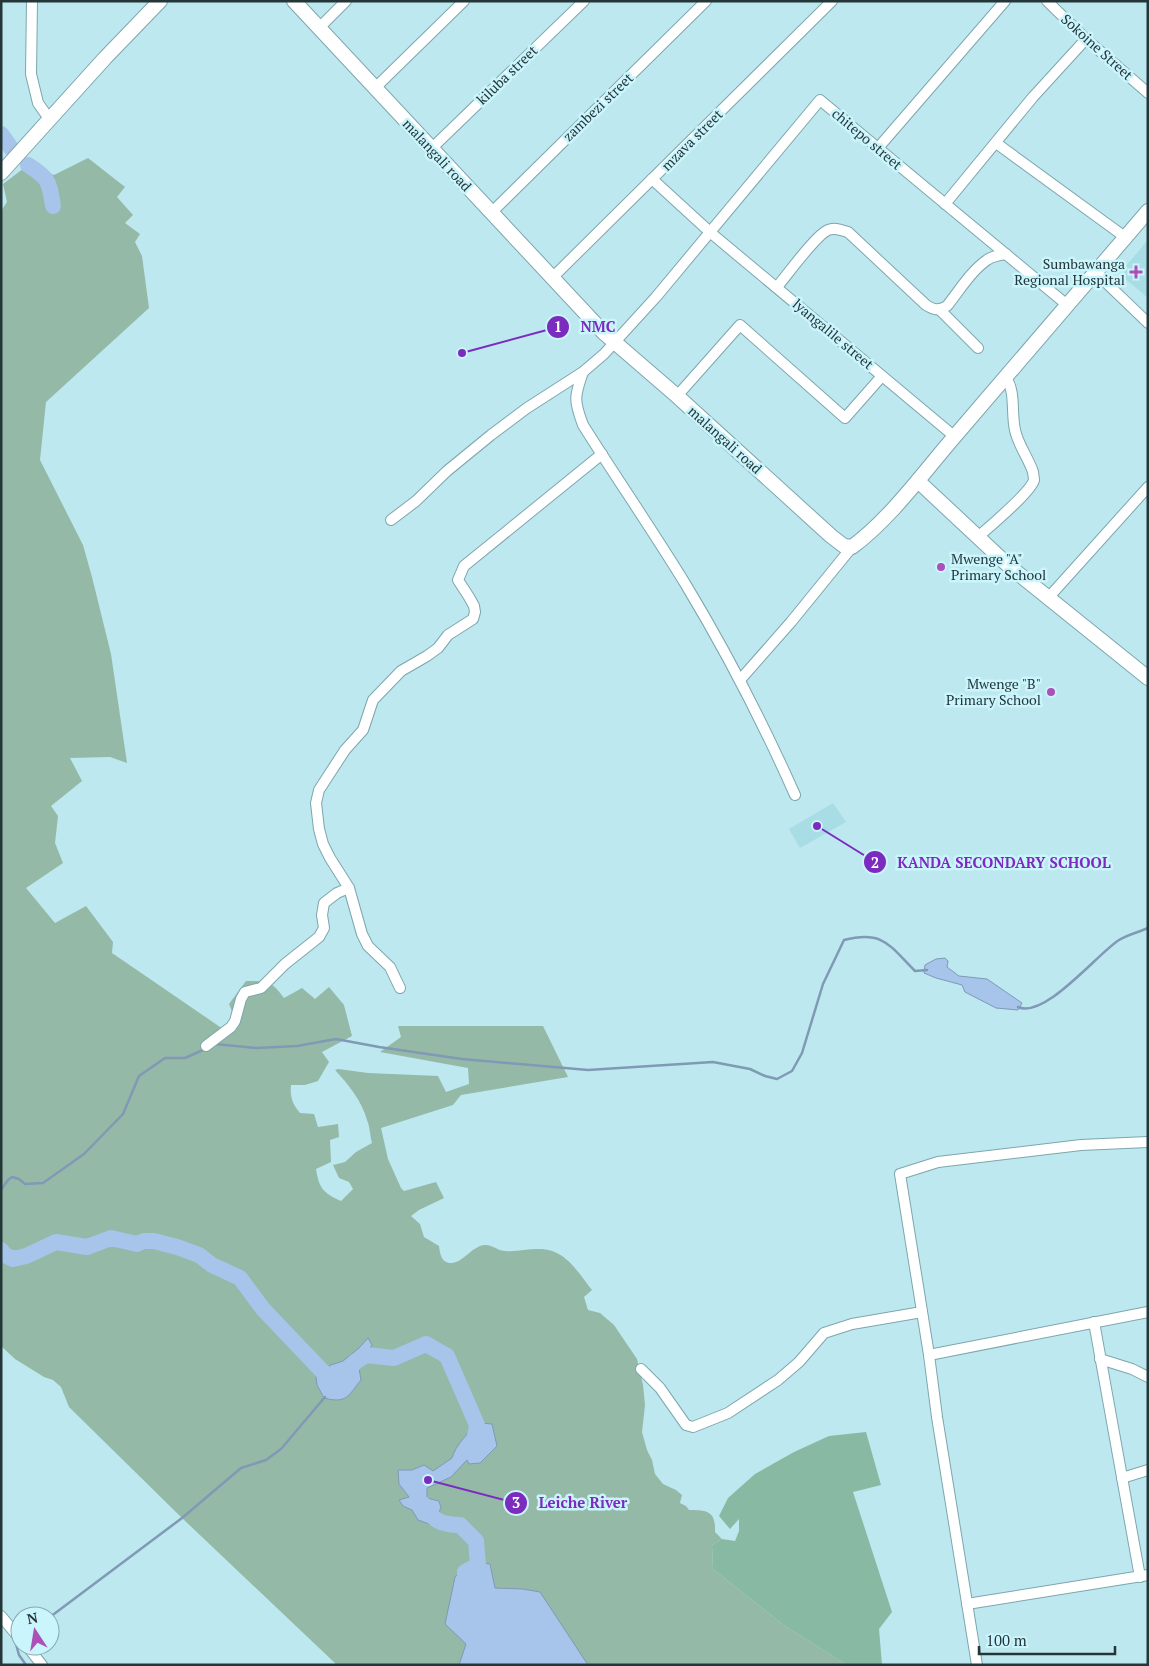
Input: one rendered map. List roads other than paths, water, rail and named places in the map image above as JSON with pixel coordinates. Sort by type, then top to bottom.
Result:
[{"type":"street","points":[[32,1],[31,74],[38,102],[50,120]]},
{"type":"street","points":[[1,173],[105,58],[160,1]]},
{"type":"street","name":"malangali road","points":[[294,1],[604,333],[677,396],[831,536],[844,546],[852,547]]},
{"type":"street","points":[[319,28],[346,1]]},
{"type":"street","points":[[375,88],[464,1]]},
{"type":"street","name":"kiluba street","points":[[431,149],[584,1]]},
{"type":"street","name":"mzava street","points":[[552,278],[832,1]]},
{"type":"street","points":[[878,148],[1005,1]]},
{"type":"street","name":"Sokoine Street","points":[[1047,1],[1086,39],[1148,93]]},
{"type":"street","name":"zambezi street","points":[[491,213],[705,2]]},
{"type":"street","points":[[945,204],[1033,97],[1086,39]]},
{"type":"street","name":"chitepo street","points":[[391,520],[416,501],[456,462],[490,435],[527,408],[583,372],[616,342],[712,233],[822,97],[878,148],[1066,304]]},
{"type":"street","points":[[996,142],[1125,238]]},
{"type":"street","name":"lyangalile street","points":[[652,179],[712,233],[954,436]]},
{"type":"street","points":[[740,680],[852,547],[865,538],[918,480],[1006,378],[1066,304],[1148,212]]},
{"type":"street","points":[[777,287],[828,230],[836,229],[848,232],[926,305],[934,310],[940,310],[947,306],[979,267],[988,259],[1006,254]]},
{"type":"street","points":[[1095,272],[1148,323]]},
{"type":"street","points":[[940,310],[978,348]]},
{"type":"street","points":[[677,396],[740,325],[846,418],[882,376]]},
{"type":"street","points":[[583,372],[576,395],[576,406],[583,425],[682,579],[740,680],[795,795]]},
{"type":"street","points":[[978,538],[1028,490],[1034,480],[1034,473],[1018,441],[1013,416],[1012,390],[1006,378]]},
{"type":"street","points":[[400,988],[390,967],[368,946],[362,934],[349,888],[330,858],[318,829],[316,803],[319,790],[345,750],[363,730],[373,700],[401,671],[427,656],[438,648],[448,635],[473,619],[474,606],[458,580],[464,566],[602,454]]},
{"type":"street","points":[[918,480],[1010,567],[1148,678]]},
{"type":"street","points":[[1049,598],[1148,487]]},
{"type":"street","points":[[206,1046],[231,1028],[235,1021],[240,999],[246,992],[261,988],[284,964],[319,937],[324,928],[322,915],[324,903],[337,893],[349,888]]},
{"type":"street","points":[[976,1665],[937,1418],[930,1356],[900,1174],[938,1162],[1081,1146],[1148,1142]]},
{"type":"street","points":[[641,1369],[660,1388],[686,1425],[693,1427],[728,1413],[763,1391],[799,1362],[824,1333],[852,1324],[922,1312]]},
{"type":"street","points":[[930,1356],[1148,1312]]},
{"type":"street","points":[[967,1604],[1144,1576],[1122,1478],[1094,1322]]},
{"type":"street","points":[[1100,1359],[1132,1369],[1148,1377]]},
{"type":"street","points":[[1122,1478],[1148,1470]]},
{"type":"street","points":[[1,1616],[10,1627]]},
{"type":"waterway","points":[[1,134],[11,148]]},
{"type":"waterway","points":[[28,165],[45,178],[51,191],[53,206]]},
{"type":"waterway","points":[[1018,1007],[1029,1008],[1042,1004],[1056,995],[1109,947],[1119,940],[1148,928]]},
{"type":"waterway","points":[[215,1044],[257,1048],[297,1046],[336,1039],[462,1059],[588,1070],[713,1062],[750,1069],[777,1079],[792,1071],[802,1053],[823,984],[844,940],[857,937],[877,939],[891,947],[915,971],[927,970]]},
{"type":"waterway","points":[[1,1190],[12,1177],[19,1179],[25,1184],[43,1183],[84,1154],[123,1114],[139,1076],[165,1058],[185,1058],[205,1049]]},
{"type":"waterway","points":[[1,1250],[5,1255],[13,1259],[26,1256],[56,1242],[87,1247],[111,1238],[137,1244],[144,1241],[154,1241],[199,1255],[212,1265],[240,1278],[263,1309],[323,1372],[333,1378],[347,1373],[355,1362],[366,1355],[394,1358],[426,1344],[447,1356],[477,1425],[472,1445]]},
{"type":"waterway","points":[[60,1610],[182,1518],[241,1468],[266,1460],[281,1449],[325,1397]]},
{"type":"waterway","points":[[423,1504],[438,1521],[460,1525],[476,1541],[478,1565],[465,1572],[465,1575]]},
{"type":"waterway","points":[[20,1656],[26,1665]]},
{"type":"place","name":"Sumbawanga Regional Hospital","points":[[1136,272]]},
{"type":"place","name":"NMC","points":[[462,353]]},
{"type":"place","name":"Mwenge \"A\" Primary School","points":[[941,567]]},
{"type":"place","name":"Mwenge \"B\" Primary School","points":[[1051,692]]},
{"type":"place","name":"KANDA SECONDARY SCHOOL","points":[[817,826]]},
{"type":"place","name":"Leiche River","points":[[428,1480]]}]
